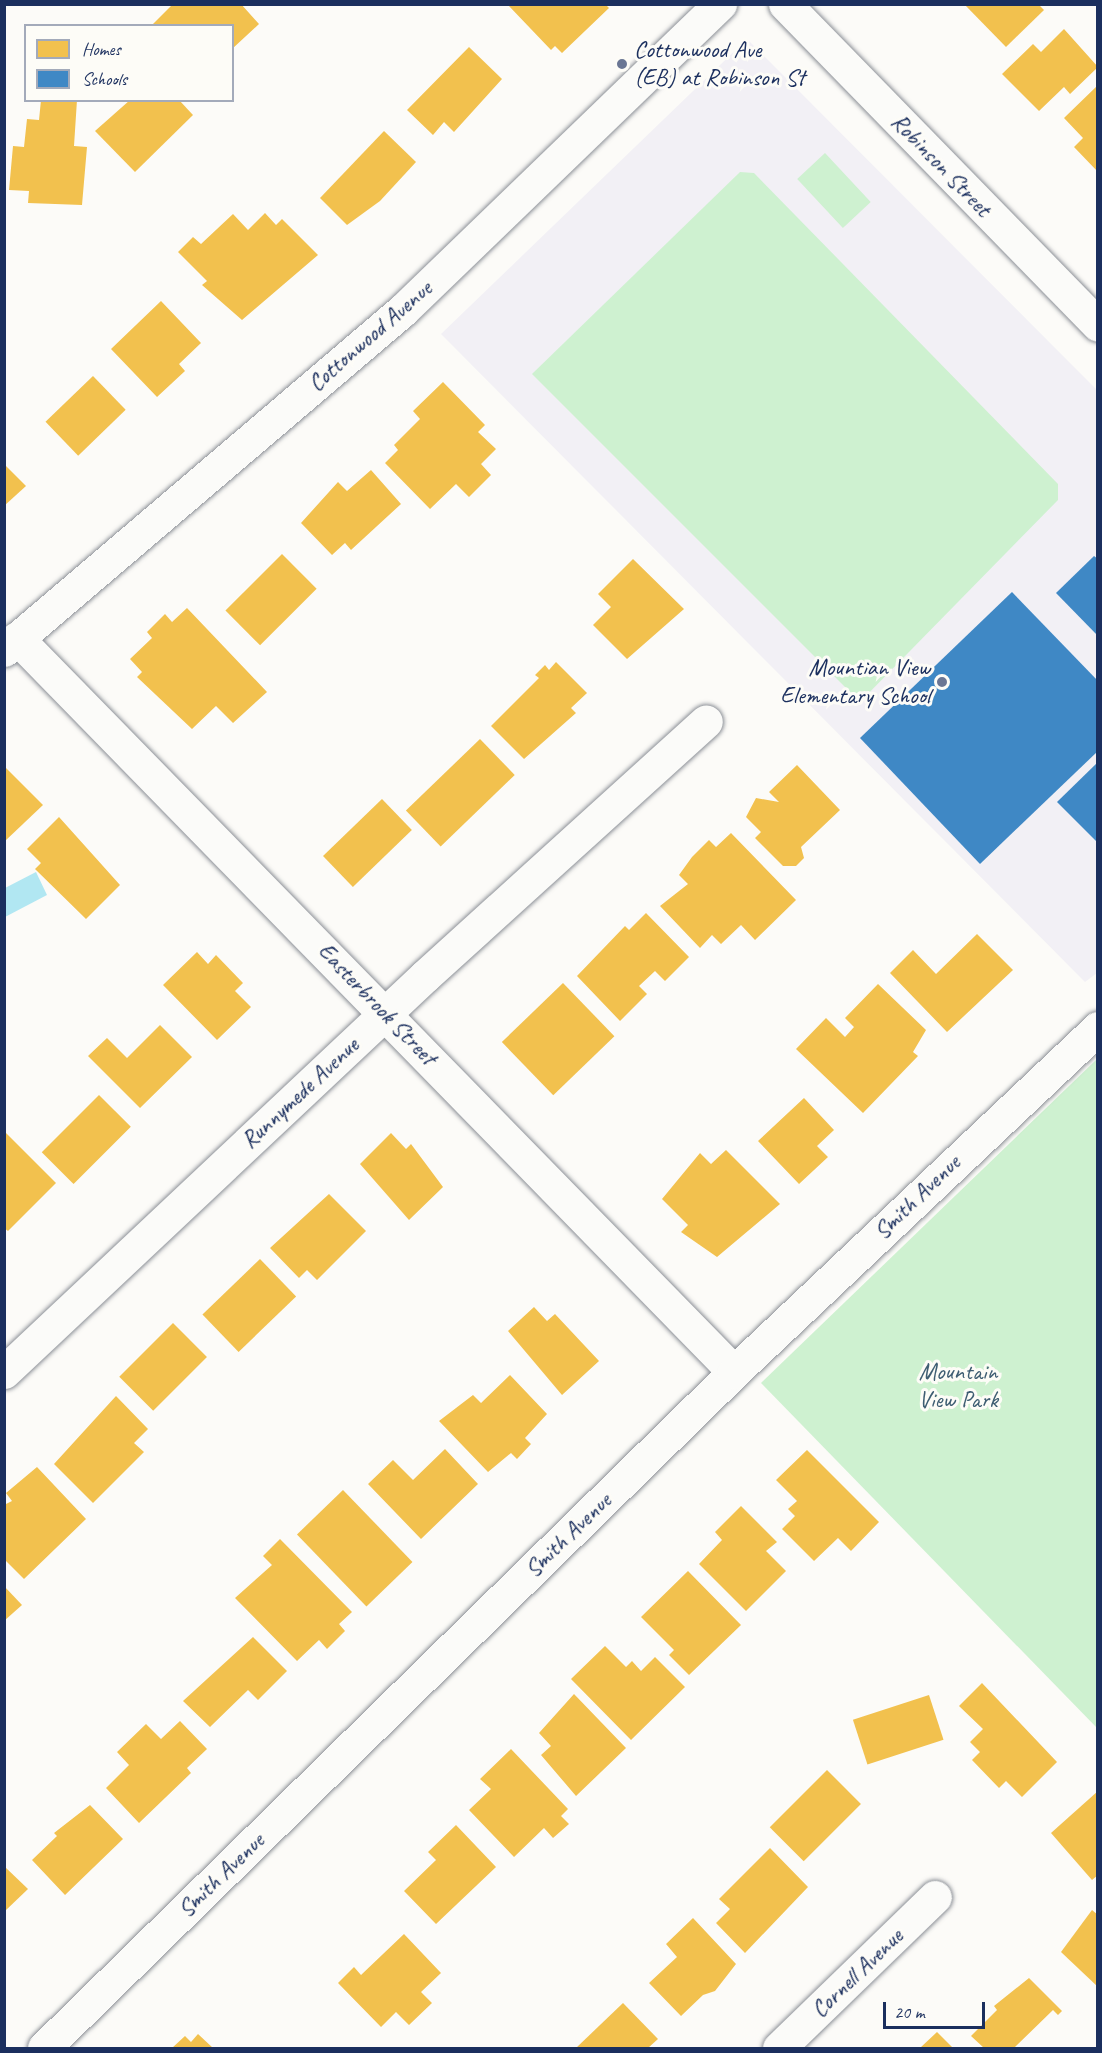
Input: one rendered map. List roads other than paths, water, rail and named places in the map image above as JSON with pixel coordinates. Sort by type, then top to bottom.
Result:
[{"type":"street","name":"Cottonwood Avenue","points":[[11,644],[402,310],[720,4]]},
{"type":"street","name":"Robinson Street","points":[[785,4],[1098,325]]},
{"type":"street","name":"Easterbrook Street","points":[[11,644],[386,1013],[734,1372]]},
{"type":"street","name":"Runnymede Avenue","points":[[4,1372],[386,1013],[706,721]]},
{"type":"street","name":"Smith Avenue","points":[[44,2049],[734,1372],[1098,1028]]},
{"type":"street","name":"Cornell Avenue","points":[[779,2049],[935,1897]]},
{"type":"water","points":[[36,872],[47,895],[5,917],[5,888]]},
{"type":"place","name":"Cottonwood Ave (EB) at Robinson St","points":[[622,64]]},
{"type":"place","name":"Mountian View Elementary School","points":[[942,682]]},
{"type":"park label","name":"Mountain View Park","points":[[958,1386]]}]
